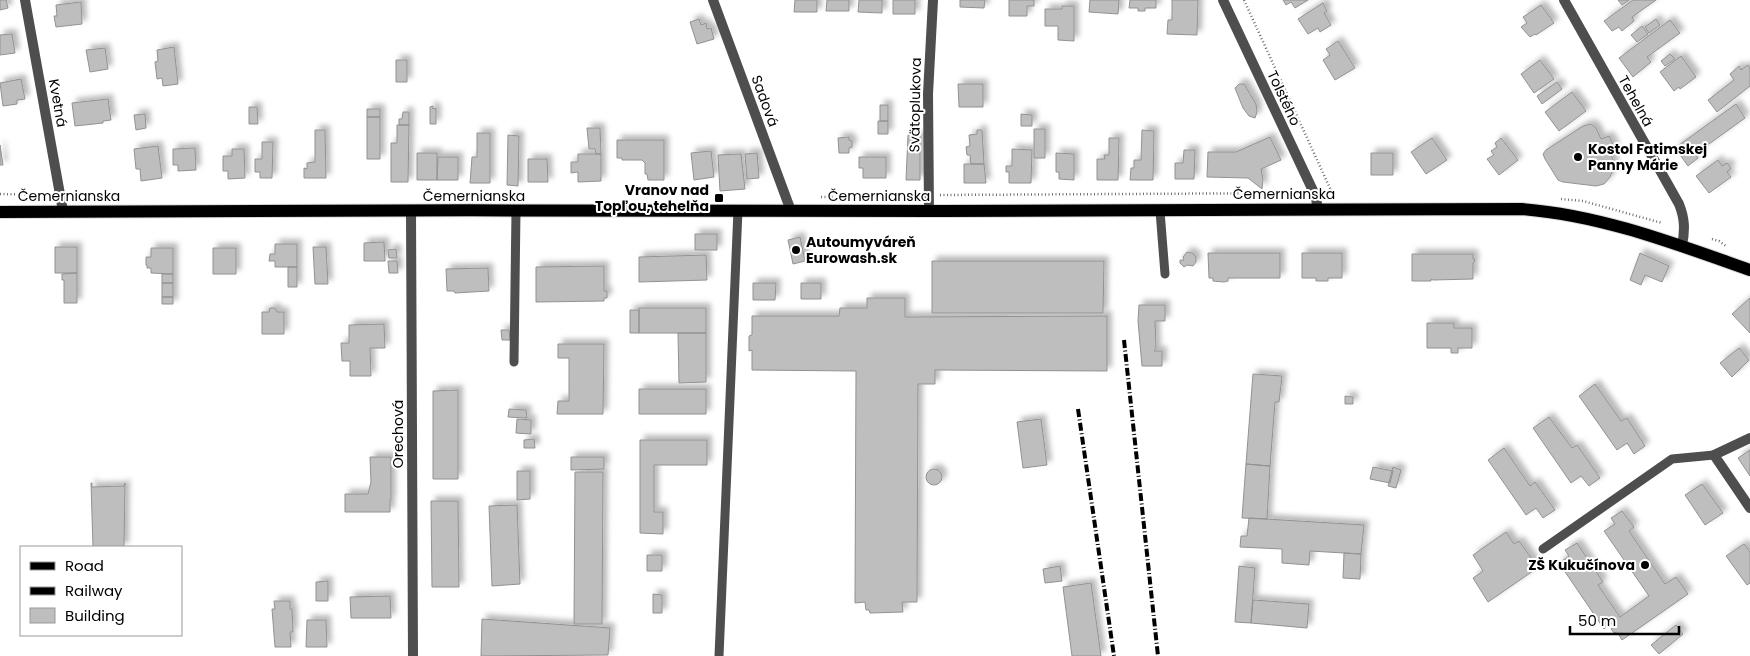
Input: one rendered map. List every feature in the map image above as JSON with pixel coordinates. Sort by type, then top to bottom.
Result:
[{"type":"main road","name":"Čemernianska","points":[[0,212],[1160,211],[1318,208],[1522,210],[1546,211],[1578,216],[1682,246],[1750,270]]},
{"type":"street","name":"Kvetná","points":[[25,0],[63,211]]},
{"type":"street","name":"Sadová","points":[[713,0],[791,211]]},
{"type":"street","name":"Svätoplukova","points":[[929,211],[928,94],[933,0]]},
{"type":"street","name":"Tolstého","points":[[1223,0],[1315,195],[1318,208]]},
{"type":"street","name":"Tehelná","points":[[1564,0],[1679,204],[1684,216],[1685,230],[1682,246]]},
{"type":"street","name":"Orechová","points":[[411,211],[413,656]]},
{"type":"street","points":[[1750,438],[1714,455],[1750,508]]},
{"type":"lane","points":[[719,656],[738,210]]},
{"type":"lane","points":[[514,362],[516,211]]},
{"type":"lane","points":[[1160,211],[1165,274]]},
{"type":"lane","points":[[1543,549],[1672,459],[1714,455]]},
{"type":"path","points":[[1244,0],[1334,197]]},
{"type":"path","points":[[937,195],[1301,193]]},
{"type":"path","points":[[0,194],[53,195]]},
{"type":"building","points":[[0,0],[6,0],[8,8],[0,10]]},
{"type":"building","points":[[795,0],[817,0],[817,12],[794,12]]},
{"type":"building","points":[[827,0],[849,0],[849,11],[826,11]]},
{"type":"building","points":[[859,0],[882,0],[882,13],[858,12]]},
{"type":"building","points":[[893,0],[915,0],[915,14],[893,14]]},
{"type":"building","points":[[960,0],[985,0],[984,8],[960,7]]},
{"type":"building","points":[[1009,0],[1034,0],[1034,6],[1027,6],[1027,16],[1009,16]]},
{"type":"building","points":[[1090,0],[1119,0],[1118,14],[1089,12]]},
{"type":"building","points":[[1130,0],[1156,0],[1156,8],[1145,8],[1145,11],[1138,11],[1138,8],[1129,8]]},
{"type":"building","points":[[1172,0],[1198,0],[1197,35],[1167,34],[1168,20],[1172,20]]},
{"type":"building","points":[[1283,0],[1308,0],[1295,8],[1291,2],[1286,5]]},
{"type":"building","points":[[1618,0],[1629,0],[1622,5]]},
{"type":"building","points":[[1633,0],[1656,0],[1632,17],[1634,21],[1622,31],[1619,27],[1612,31],[1604,21]]},
{"type":"building","points":[[81,2],[82,24],[56,27],[54,16],[57,16],[56,5]]},
{"type":"building","points":[[1323,3],[1327,11],[1324,13],[1331,25],[1320,32],[1318,28],[1308,34],[1298,19]]},
{"type":"building","points":[[1541,5],[1554,23],[1530,37],[1521,27],[1527,23],[1523,17]]},
{"type":"building","points":[[1062,6],[1074,6],[1074,41],[1058,40],[1058,26],[1045,26],[1045,9],[1062,9]]},
{"type":"building","points":[[699,19],[701,25],[706,23],[707,29],[711,28],[714,39],[697,44],[690,22]]},
{"type":"building","points":[[1656,19],[1660,25],[1649,33],[1645,27]]},
{"type":"building","points":[[1670,20],[1680,33],[1647,57],[1651,62],[1633,77],[1619,58]]},
{"type":"building","points":[[1642,26],[1648,34],[1637,42],[1631,35]]},
{"type":"building","points":[[12,34],[15,53],[0,55],[0,35]]},
{"type":"building","points":[[1338,41],[1355,68],[1335,80],[1323,60],[1330,55],[1326,49]]},
{"type":"building","points":[[174,47],[178,84],[163,86],[162,78],[157,79],[155,62],[158,61],[157,50]]},
{"type":"building","points":[[105,48],[108,69],[90,72],[86,50]]},
{"type":"building","points":[[1670,54],[1675,59],[1665,66],[1661,61]]},
{"type":"building","points":[[1681,56],[1696,77],[1680,89],[1679,87],[1674,91],[1660,72]]},
{"type":"building","points":[[396,60],[407,60],[407,82],[396,82]]},
{"type":"building","points":[[1540,60],[1554,79],[1534,93],[1521,74]]},
{"type":"building","points":[[1748,65],[1750,68],[1750,86],[1717,112],[1708,100],[1734,80],[1730,74],[1739,66],[1741,70]]},
{"type":"building","points":[[21,79],[25,99],[17,100],[17,104],[3,106],[0,83]]},
{"type":"building","points":[[1557,82],[1562,89],[1542,104],[1537,96]]},
{"type":"building","points":[[958,84],[983,84],[983,107],[959,107]]},
{"type":"building","points":[[1239,84],[1244,84],[1256,104],[1257,112],[1255,118],[1249,116],[1243,108],[1235,88]]},
{"type":"building","points":[[1572,92],[1586,111],[1559,131],[1545,112]]},
{"type":"building","points":[[108,99],[111,120],[103,121],[103,123],[75,126],[72,103]]},
{"type":"building","points":[[1736,104],[1745,118],[1695,154],[1698,158],[1688,166],[1675,148]]},
{"type":"building","points":[[880,105],[888,105],[888,121],[880,121]]},
{"type":"building","points":[[433,106],[433,109],[436,108],[436,124],[430,124],[430,107]]},
{"type":"building","points":[[249,107],[257,107],[258,124],[249,124]]},
{"type":"building","points":[[367,109],[380,109],[380,117],[367,117]]},
{"type":"building","points":[[403,112],[409,112],[409,125],[399,125],[399,119],[402,119]]},
{"type":"building","points":[[145,114],[146,128],[136,130],[134,115]]},
{"type":"building","points":[[1021,114],[1032,115],[1032,126],[1021,126]]},
{"type":"building","points":[[367,117],[380,117],[380,159],[367,159]]},
{"type":"building","points":[[878,121],[888,121],[888,134],[878,134]]},
{"type":"building","name":"Kostol Fatimskej Panny Márie","points":[[1591,124],[1596,128],[1601,139],[1609,136],[1615,148],[1609,152],[1613,159],[1614,168],[1610,177],[1604,184],[1596,186],[1558,180],[1543,154],[1546,150],[1583,126]]},
{"type":"building","points":[[397,125],[409,125],[408,182],[391,182],[391,143],[397,143]]},
{"type":"building","points":[[587,128],[600,128],[601,154],[596,154],[595,149],[589,149]]},
{"type":"building","points":[[1034,129],[1045,129],[1045,158],[1034,158]]},
{"type":"building","points":[[315,130],[325,130],[326,178],[304,178],[304,168],[307,169],[307,163],[315,162]]},
{"type":"building","points":[[977,130],[982,130],[984,164],[971,164],[970,155],[967,155],[966,147],[970,146],[969,135],[977,134]]},
{"type":"building","points":[[1142,130],[1154,131],[1153,180],[1130,180],[1131,168],[1134,168],[1134,160],[1141,160]]},
{"type":"building","points":[[477,133],[490,133],[490,183],[470,183],[472,157],[477,157]]},
{"type":"building","points":[[508,135],[519,136],[518,186],[507,185]]},
{"type":"building","points":[[908,135],[920,136],[920,180],[906,180]]},
{"type":"building","points":[[849,137],[849,140],[852,141],[852,147],[849,148],[849,153],[839,153],[838,138]]},
{"type":"building","points":[[1270,137],[1281,160],[1261,169],[1262,189],[1248,178],[1207,177],[1208,152],[1236,152]]},
{"type":"building","points":[[1109,138],[1119,138],[1118,180],[1097,180],[1097,159],[1105,159],[1104,155],[1109,155]]},
{"type":"building","points":[[1432,138],[1447,160],[1426,174],[1411,152]]},
{"type":"building","points":[[1501,138],[1518,160],[1499,175],[1487,159],[1494,155],[1491,151],[1497,147],[1495,143]]},
{"type":"building","points":[[617,140],[664,140],[664,180],[648,180],[647,174],[645,174],[645,163],[642,160],[622,160],[622,158],[617,158]]},
{"type":"building","points":[[262,142],[273,142],[272,178],[260,178],[260,172],[255,172],[255,159],[262,159]]},
{"type":"building","points":[[0,145],[3,165],[0,165]]},
{"type":"building","points":[[158,146],[162,178],[141,181],[140,169],[136,169],[134,149]]},
{"type":"building","points":[[195,148],[196,170],[178,171],[178,165],[173,165],[173,149]]},
{"type":"building","points":[[232,149],[244,149],[245,178],[228,179],[228,171],[223,171],[223,156],[232,156]]},
{"type":"building","points":[[1012,149],[1032,150],[1031,183],[1009,183],[1009,172],[1006,172],[1006,166],[1012,166]]},
{"type":"building","points":[[1184,150],[1195,150],[1194,179],[1175,179],[1175,163],[1183,163]]},
{"type":"building","points":[[711,151],[714,177],[694,180],[691,153]]},
{"type":"building","points":[[417,153],[437,153],[437,180],[417,180]]},
{"type":"building","points":[[757,153],[759,178],[747,179],[745,154]]},
{"type":"building","points":[[1056,153],[1074,154],[1074,180],[1059,179],[1059,172],[1056,172]]},
{"type":"building","points":[[1371,153],[1393,153],[1393,175],[1371,175]]},
{"type":"building","points":[[578,154],[601,154],[601,181],[578,182],[578,172],[571,173],[571,162],[578,162]]},
{"type":"building","points":[[741,154],[745,189],[720,191],[718,155]]},
{"type":"building","points":[[438,157],[458,157],[458,180],[437,180]]},
{"type":"building","points":[[859,157],[886,157],[886,178],[863,178],[863,168],[859,168]]},
{"type":"building","points":[[528,159],[547,159],[548,182],[528,182]]},
{"type":"building","points":[[1718,160],[1722,166],[1727,163],[1731,168],[1727,172],[1731,177],[1709,193],[1696,176]]},
{"type":"building","points":[[964,164],[984,164],[986,183],[964,183]]},
{"type":"building","points":[[695,234],[717,234],[717,250],[695,250]]},
{"type":"building","name":"Autoumyváreň Eurowash.sk","points":[[800,237],[805,261],[793,264],[788,240]]},
{"type":"building","points":[[384,242],[385,261],[364,261],[364,243]]},
{"type":"building","points":[[275,244],[297,244],[297,267],[275,267],[275,261],[269,261],[270,254],[275,254]]},
{"type":"building","points":[[55,247],[77,247],[77,273],[55,273]]},
{"type":"building","points":[[313,247],[326,247],[328,284],[315,284]]},
{"type":"building","points":[[151,248],[173,248],[173,274],[151,273],[151,268],[147,268],[146,265],[146,257],[151,257]]},
{"type":"building","points":[[213,248],[236,248],[236,274],[213,274]]},
{"type":"building","points":[[396,249],[397,258],[389,258],[388,250]]},
{"type":"building","points":[[1187,252],[1192,253],[1196,257],[1196,262],[1193,266],[1187,265],[1184,267],[1180,260],[1184,260],[1183,257]]},
{"type":"building","points":[[1208,253],[1280,253],[1280,278],[1228,278],[1228,281],[1224,282],[1213,281],[1213,278],[1209,278]]},
{"type":"building","points":[[1302,253],[1342,253],[1342,278],[1328,278],[1328,281],[1316,281],[1316,278],[1302,278]]},
{"type":"building","points":[[1640,253],[1669,266],[1662,282],[1645,275],[1641,285],[1630,280]]},
{"type":"building","points":[[1412,254],[1473,254],[1473,259],[1475,259],[1473,263],[1473,279],[1412,281]]},
{"type":"building","points":[[706,255],[707,280],[639,282],[639,257]]},
{"type":"building","points":[[388,261],[397,261],[398,273],[389,273]]},
{"type":"building","points":[[932,261],[1104,261],[1103,313],[932,313]]},
{"type":"building","points":[[604,266],[604,291],[607,291],[607,298],[604,298],[604,301],[536,302],[536,267]]},
{"type":"building","points":[[288,267],[297,267],[297,287],[288,287]]},
{"type":"building","points":[[488,268],[489,291],[455,293],[454,291],[447,291],[446,269]]},
{"type":"building","points":[[77,273],[77,303],[64,303],[64,280],[62,280],[62,274]]},
{"type":"building","points":[[162,274],[173,274],[173,283],[162,283]]},
{"type":"building","points":[[162,283],[173,283],[173,297],[162,297]]},
{"type":"building","points":[[753,283],[776,283],[775,300],[753,300]]},
{"type":"building","points":[[801,283],[821,283],[821,299],[801,299]]},
{"type":"building","points":[[162,297],[173,297],[173,304],[162,304]]},
{"type":"building","points":[[867,298],[905,298],[905,317],[1107,316],[1107,371],[935,370],[935,384],[918,384],[917,602],[902,602],[903,612],[870,613],[869,610],[866,610],[865,602],[855,603],[856,371],[752,370],[752,350],[749,351],[749,336],[752,335],[752,316],[839,316],[840,308],[867,308]]},
{"type":"building","points":[[1750,298],[1750,333],[1732,314]]},
{"type":"building","points":[[1139,305],[1165,305],[1165,321],[1155,321],[1156,348],[1154,351],[1162,351],[1162,366],[1142,366],[1138,321]]},
{"type":"building","points":[[270,308],[275,308],[277,312],[284,312],[284,334],[262,334],[262,312],[269,312]]},
{"type":"building","points":[[639,308],[706,308],[706,333],[639,333]]},
{"type":"building","points":[[630,310],[639,310],[639,333],[630,333]]},
{"type":"building","points":[[1427,323],[1454,323],[1454,328],[1472,328],[1472,348],[1458,348],[1458,353],[1451,353],[1451,348],[1427,348]]},
{"type":"building","points":[[384,324],[385,348],[370,348],[371,376],[350,376],[350,361],[342,361],[341,343],[349,343],[349,325]]},
{"type":"building","points":[[501,330],[509,330],[510,340],[502,340]]},
{"type":"building","points":[[678,333],[706,333],[706,382],[679,383]]},
{"type":"building","points":[[558,344],[604,344],[603,414],[557,414],[558,401],[569,401],[569,358],[558,358]]},
{"type":"building","points":[[1739,348],[1749,360],[1732,377],[1720,363]]},
{"type":"building","points":[[1253,374],[1282,376],[1279,402],[1275,402],[1270,466],[1246,464]]},
{"type":"building","points":[[1595,384],[1621,421],[1627,418],[1645,446],[1634,454],[1627,443],[1617,450],[1579,396]]},
{"type":"building","points":[[639,389],[706,389],[706,414],[639,414]]},
{"type":"building","points":[[458,390],[458,479],[433,479],[433,391]]},
{"type":"building","points":[[1345,396],[1353,397],[1353,404],[1345,404]]},
{"type":"building","points":[[509,409],[526,410],[527,418],[508,417]]},
{"type":"building","points":[[1549,417],[1572,448],[1577,445],[1600,478],[1589,486],[1581,476],[1571,483],[1533,428]]},
{"type":"building","points":[[517,419],[531,420],[531,434],[516,433]]},
{"type":"building","points":[[1041,419],[1047,465],[1023,468],[1017,422]]},
{"type":"building","points":[[534,439],[535,448],[524,448],[524,440]]},
{"type":"building","points":[[640,440],[707,440],[707,465],[654,465],[654,512],[663,512],[663,534],[640,533]]},
{"type":"building","points":[[1504,448],[1530,486],[1535,482],[1555,510],[1543,518],[1536,508],[1526,515],[1488,460]]},
{"type":"building","points":[[1750,450],[1750,476],[1738,458]]},
{"type":"building","points":[[370,457],[391,457],[390,512],[345,512],[345,494],[368,494],[371,482]]},
{"type":"building","points":[[571,457],[604,457],[604,469],[571,470]]},
{"type":"building","points":[[1246,464],[1270,466],[1267,519],[1242,518]]},
{"type":"building","points":[[1373,467],[1393,471],[1390,483],[1370,479]]},
{"type":"building","points":[[1393,467],[1401,470],[1396,488],[1388,486]]},
{"type":"building","points":[[934,469],[942,477],[934,485],[926,477]]},
{"type":"building","points":[[517,471],[530,471],[530,499],[517,500]]},
{"type":"building","points":[[575,472],[603,472],[602,624],[574,624]]},
{"type":"building","points":[[91,483],[92,487],[124,486],[125,483],[124,546],[93,546]]},
{"type":"building","points":[[1702,484],[1723,513],[1705,525],[1685,495]]},
{"type":"building","points":[[431,501],[458,501],[459,587],[432,587]]},
{"type":"building","points":[[517,505],[520,584],[492,586],[489,506]]},
{"type":"building","points":[[1622,511],[1634,527],[1629,531],[1665,584],[1676,577],[1688,594],[1622,640],[1617,632],[1614,633],[1611,629],[1614,627],[1611,623],[1604,629],[1559,563],[1569,556],[1565,550],[1577,543],[1603,582],[1598,585],[1620,617],[1649,596],[1604,531],[1615,524],[1611,518]]},
{"type":"building","points":[[1249,518],[1364,525],[1361,554],[1310,551],[1309,565],[1282,563],[1282,549],[1240,547],[1241,536],[1247,536]]},
{"type":"building","points":[[1506,532],[1514,544],[1519,541],[1537,566],[1533,571],[1488,602],[1473,578],[1483,571],[1473,555]]},
{"type":"building","points":[[1744,544],[1750,552],[1750,583],[1747,585],[1726,556]]},
{"type":"building","points":[[1344,553],[1361,554],[1360,579],[1343,578]]},
{"type":"building","points":[[647,555],[662,555],[662,571],[647,571]]},
{"type":"building","points":[[1060,566],[1062,581],[1045,583],[1043,569]]},
{"type":"building","points":[[1239,566],[1255,568],[1251,623],[1235,622]]},
{"type":"building","points":[[328,581],[328,601],[316,601],[316,582]]},
{"type":"building","points":[[1091,583],[1101,656],[1072,656],[1063,587]]},
{"type":"building","points":[[653,594],[662,595],[662,613],[653,613]]},
{"type":"building","points":[[390,596],[391,618],[351,618],[350,597]]},
{"type":"building","points":[[1253,600],[1309,604],[1307,628],[1251,623]]},
{"type":"building","points":[[274,601],[290,601],[293,632],[290,632],[291,647],[275,647],[272,609],[275,609]]},
{"type":"building","points":[[482,619],[610,628],[608,655],[481,656]]},
{"type":"building","points":[[307,620],[326,620],[327,647],[306,647]]},
{"type":"building","points":[[1676,625],[1683,634],[1659,654],[1651,645]]},
{"type":"railway","points":[[1124,340],[1158,656]]},
{"type":"railway","points":[[1078,409],[1114,656]]},
{"type":"place","name":"Kostol Fatimskej Panny Márie","points":[[1578,157]]},
{"type":"place","name":"Vranov nad Topľou, tehelňa","points":[[719,198]]},
{"type":"place","name":"Autoumyváreň Eurowash.sk","points":[[796,250]]},
{"type":"place","name":"ZŠ Kukučínova","points":[[1645,565]]}]
